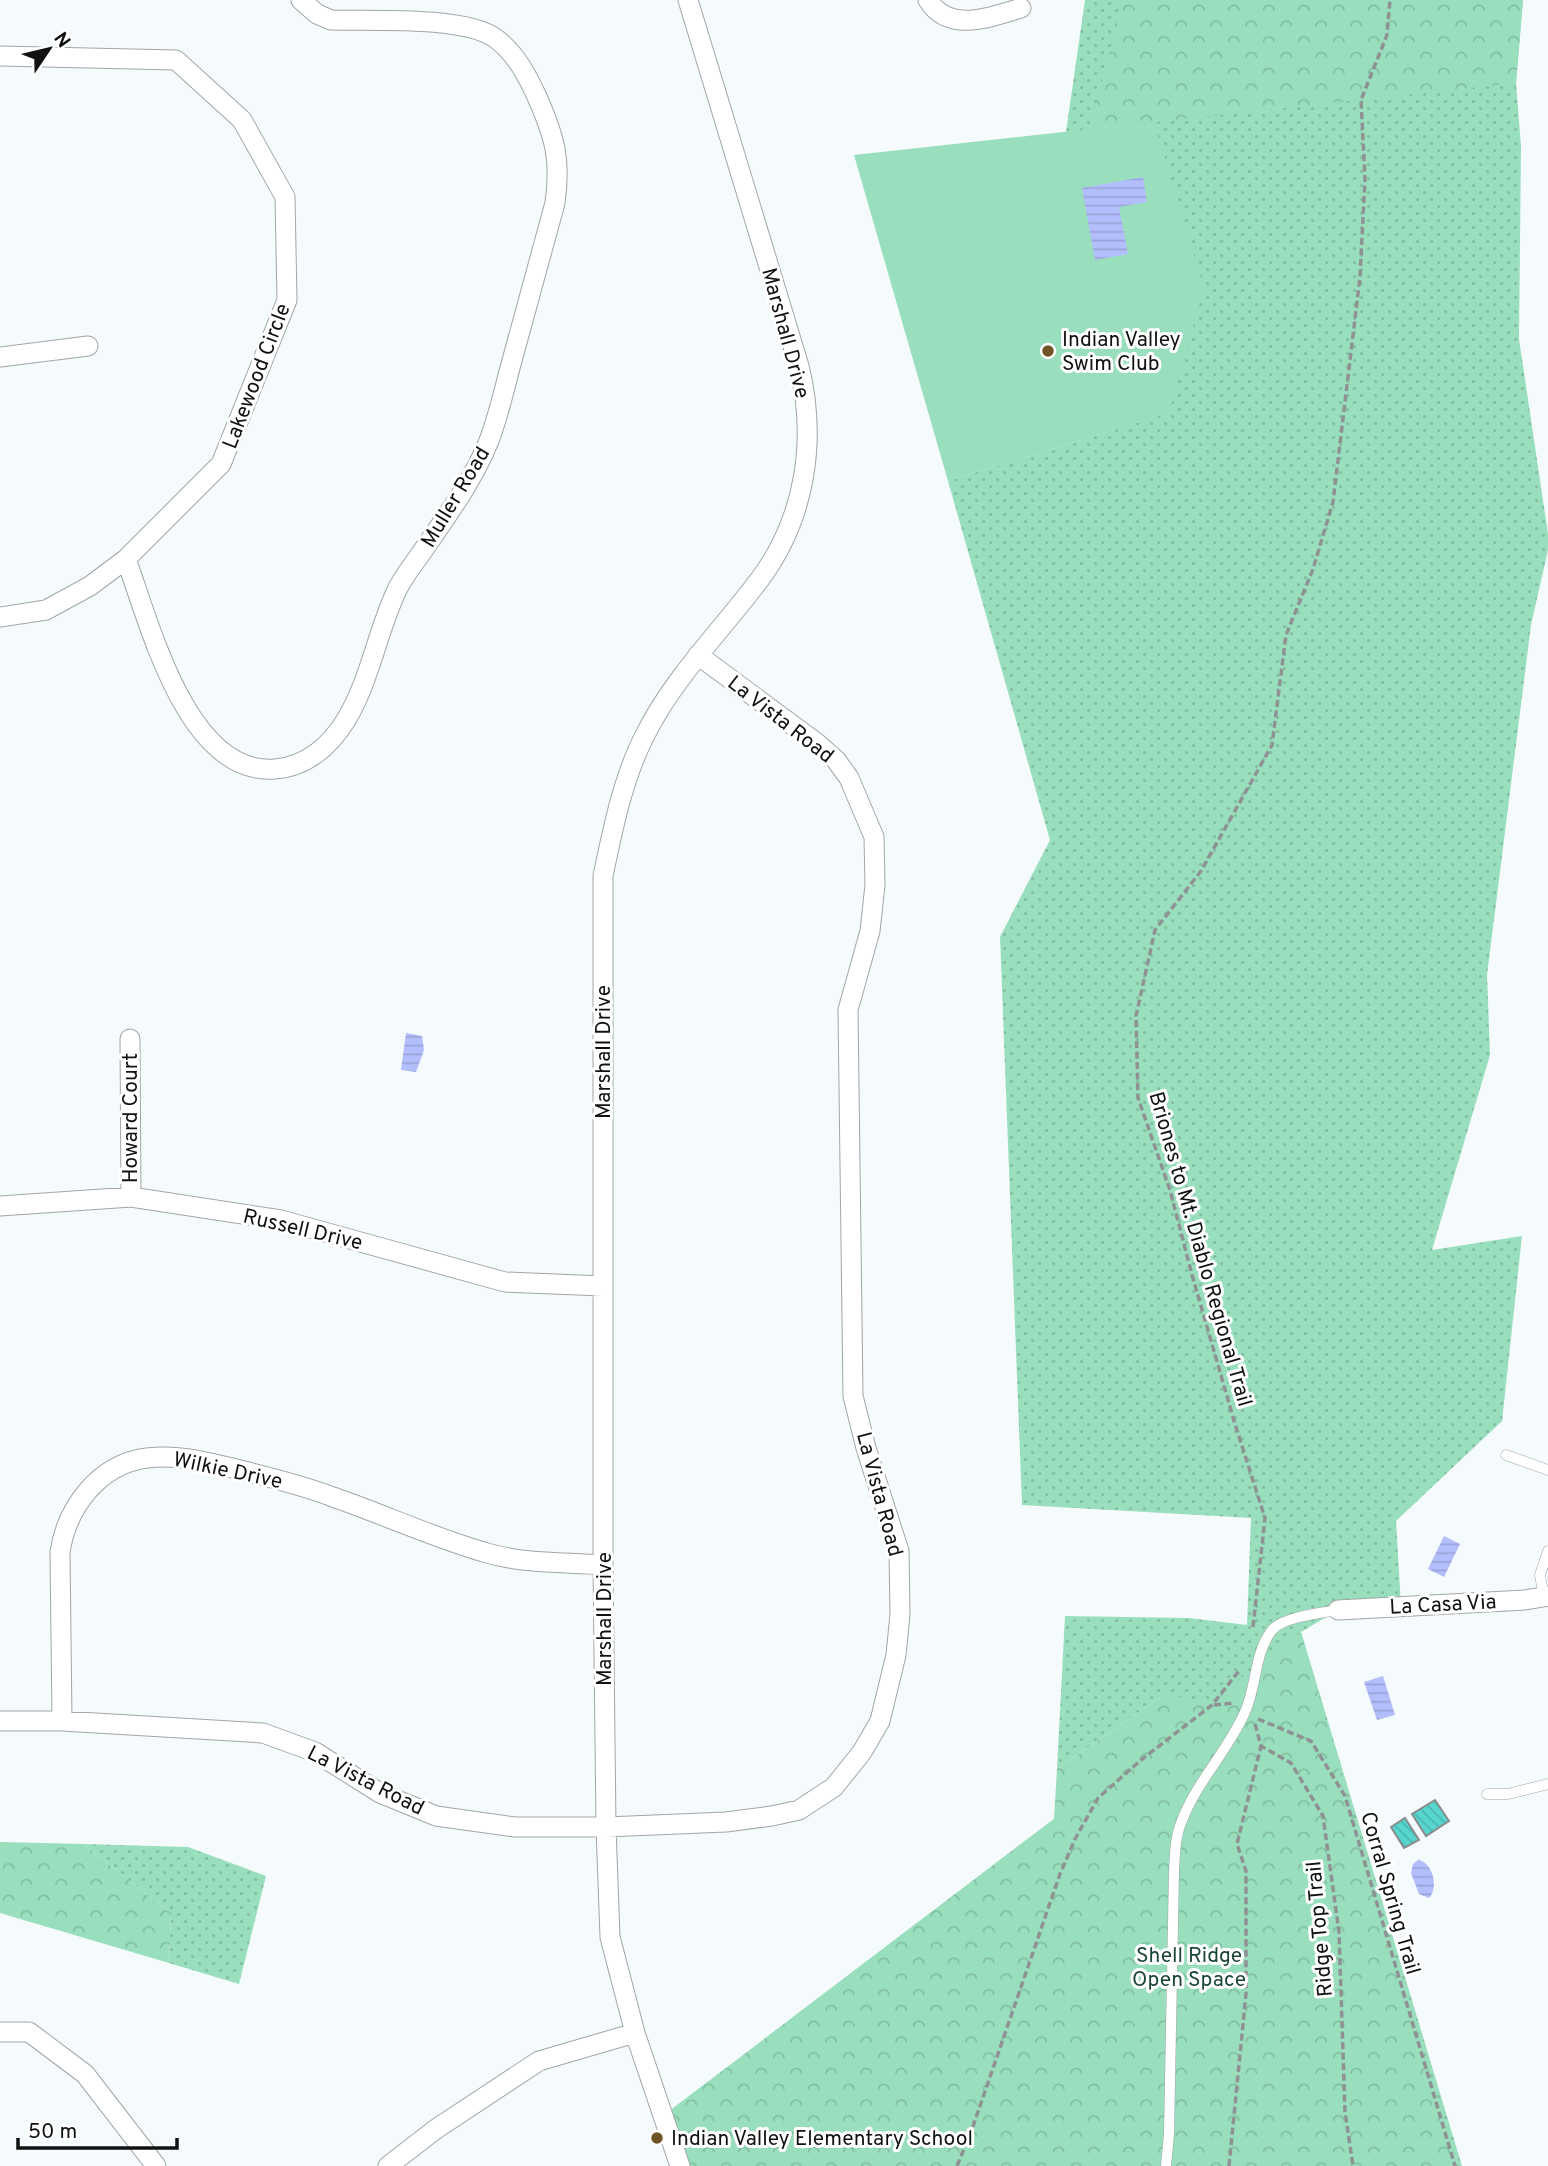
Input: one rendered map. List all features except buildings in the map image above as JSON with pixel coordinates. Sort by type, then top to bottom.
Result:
[{"type":"street","name":"Muller Road","points":[[126,559],[172,684],[211,742],[232,760],[253,769],[285,769],[298,766],[324,748],[345,721],[365,682],[397,589],[458,499],[488,443],[499,408],[555,203],[559,173],[553,132],[527,74],[495,38],[478,29],[454,23],[331,20],[300,0]]},
{"type":"street","name":"Marshall Drive","points":[[680,2166],[635,2033],[610,1937],[603,1564],[603,876],[612,831],[645,734],[670,693],[761,578],[784,541],[799,498],[806,463],[808,425],[806,396],[799,366],[688,0]]},
{"type":"street","points":[[928,0],[943,15],[966,21],[986,19],[1021,8]]},
{"type":"street","name":"Lakewood Circle","points":[[0,56],[176,60],[242,120],[285,197],[287,300],[221,464],[126,559],[90,586],[46,610],[0,617]]},
{"type":"street","points":[[0,357],[88,346]]},
{"type":"street","name":"La Vista Road","points":[[0,1721],[62,1721],[263,1733],[315,1752],[380,1793],[436,1816],[515,1827],[606,1827],[726,1822],[772,1816],[799,1810],[834,1787],[862,1752],[880,1721],[896,1655],[900,1614],[899,1551],[866,1448],[853,1396],[848,1010],[870,931],[875,885],[874,837],[849,778],[836,760],[698,655]]},
{"type":"street","name":"Howard Court","points":[[130,1039],[131,1196]]},
{"type":"street","name":"Russell Drive","points":[[0,1206],[131,1196],[281,1220],[505,1282],[603,1286]]},
{"type":"street","name":"Wilkie Drive","points":[[62,1721],[60,1552],[63,1531],[82,1496],[125,1463],[144,1458],[189,1458],[332,1496],[439,1538],[491,1554],[520,1560],[603,1564]]},
{"type":"street","name":"La Casa Via","points":[[1338,1610],[1525,1600],[1546,1596]]},
{"type":"street","points":[[0,2032],[29,2032],[85,2074],[156,2166]]},
{"type":"street","points":[[388,2166],[436,2129],[539,2061],[635,2033]]},
{"type":"lane","points":[[1506,1455],[1548,1470]]},
{"type":"lane","points":[[1546,1596],[1540,1575],[1548,1551]]},
{"type":"lane","points":[[1166,2166],[1169,2134],[1171,1936],[1176,1843],[1181,1822],[1208,1773],[1250,1713],[1262,1646],[1273,1628],[1292,1619],[1338,1610]]},
{"type":"lane","points":[[1487,1794],[1508,1794],[1548,1784]]},
{"type":"path","name":"Briones to Mt. Diablo Regional Trail","points":[[1252,1633],[1265,1518],[1224,1387],[1170,1190],[1138,1098],[1136,1016],[1155,930],[1201,871],[1272,745],[1286,635],[1313,569],[1333,502],[1360,277],[1365,180],[1361,100],[1387,35],[1390,0]]},
{"type":"path","points":[[957,2166],[1060,1874],[1075,1839],[1098,1798],[1141,1760],[1212,1705],[1243,1666]]},
{"type":"path","name":"Corral Spring Trail","points":[[1212,1705],[1232,1702],[1311,1741],[1345,1796],[1455,2166]]},
{"type":"path","points":[[1229,2166],[1246,1994],[1246,1871],[1237,1844],[1261,1746],[1250,1713]]},
{"type":"path","name":"Ridge Top Trail","points":[[1261,1746],[1291,1763],[1323,1816],[1339,1932],[1345,2112],[1353,2166]]},
{"type":"green space","points":[[1085,0],[1523,0],[1516,83],[1521,146],[1519,339],[1548,534],[1548,550],[1531,625],[1487,975],[1490,1055],[1432,1250],[1522,1236],[1502,1421],[1396,1521],[1401,1606],[1338,1610],[1301,1632],[1462,2166],[687,2166],[672,2109],[1054,1819],[1165,1694],[1057,1769],[1065,1616],[1189,1618],[1247,1625],[1251,1518],[1022,1505],[1000,937],[1050,840],[948,481],[1168,413],[1154,123],[1066,132]]},
{"type":"green space","points":[[1122,0],[1523,0],[1516,83],[1090,129]]},
{"type":"green space","name":"Indian Valley Swim Club","points":[[1154,122],[1204,288],[1169,413],[948,481],[854,155]]},
{"type":"green space","name":"Shell Ridge Open Space","points":[[1301,1632],[1377,1904],[1458,2166],[687,2166],[672,2109],[1054,1819],[1057,1769],[1165,1694],[1207,1704]]},
{"type":"green space","points":[[0,1842],[83,1844],[171,1913],[169,1963],[0,1913]]},
{"type":"green space","points":[[83,1844],[188,1847],[266,1876],[239,1984],[169,1963],[171,1913]]},
{"type":"water","points":[[1143,177],[1147,202],[1119,207],[1128,254],[1095,260],[1082,188]]},
{"type":"water","points":[[406,1033],[422,1036],[424,1050],[416,1072],[401,1070]]},
{"type":"water","points":[[1444,1536],[1460,1544],[1444,1577],[1428,1569]]},
{"type":"water","points":[[1383,1676],[1395,1715],[1377,1720],[1364,1682]]},
{"type":"water","points":[[1418,1860],[1427,1865],[1433,1876],[1434,1888],[1429,1898],[1419,1894],[1411,1873],[1413,1864]]},
{"type":"place","name":"Indian Valley Swim Club","points":[[1048,351]]},
{"type":"place","name":"Indian Valley Elementary School","points":[[657,2138]]}]
